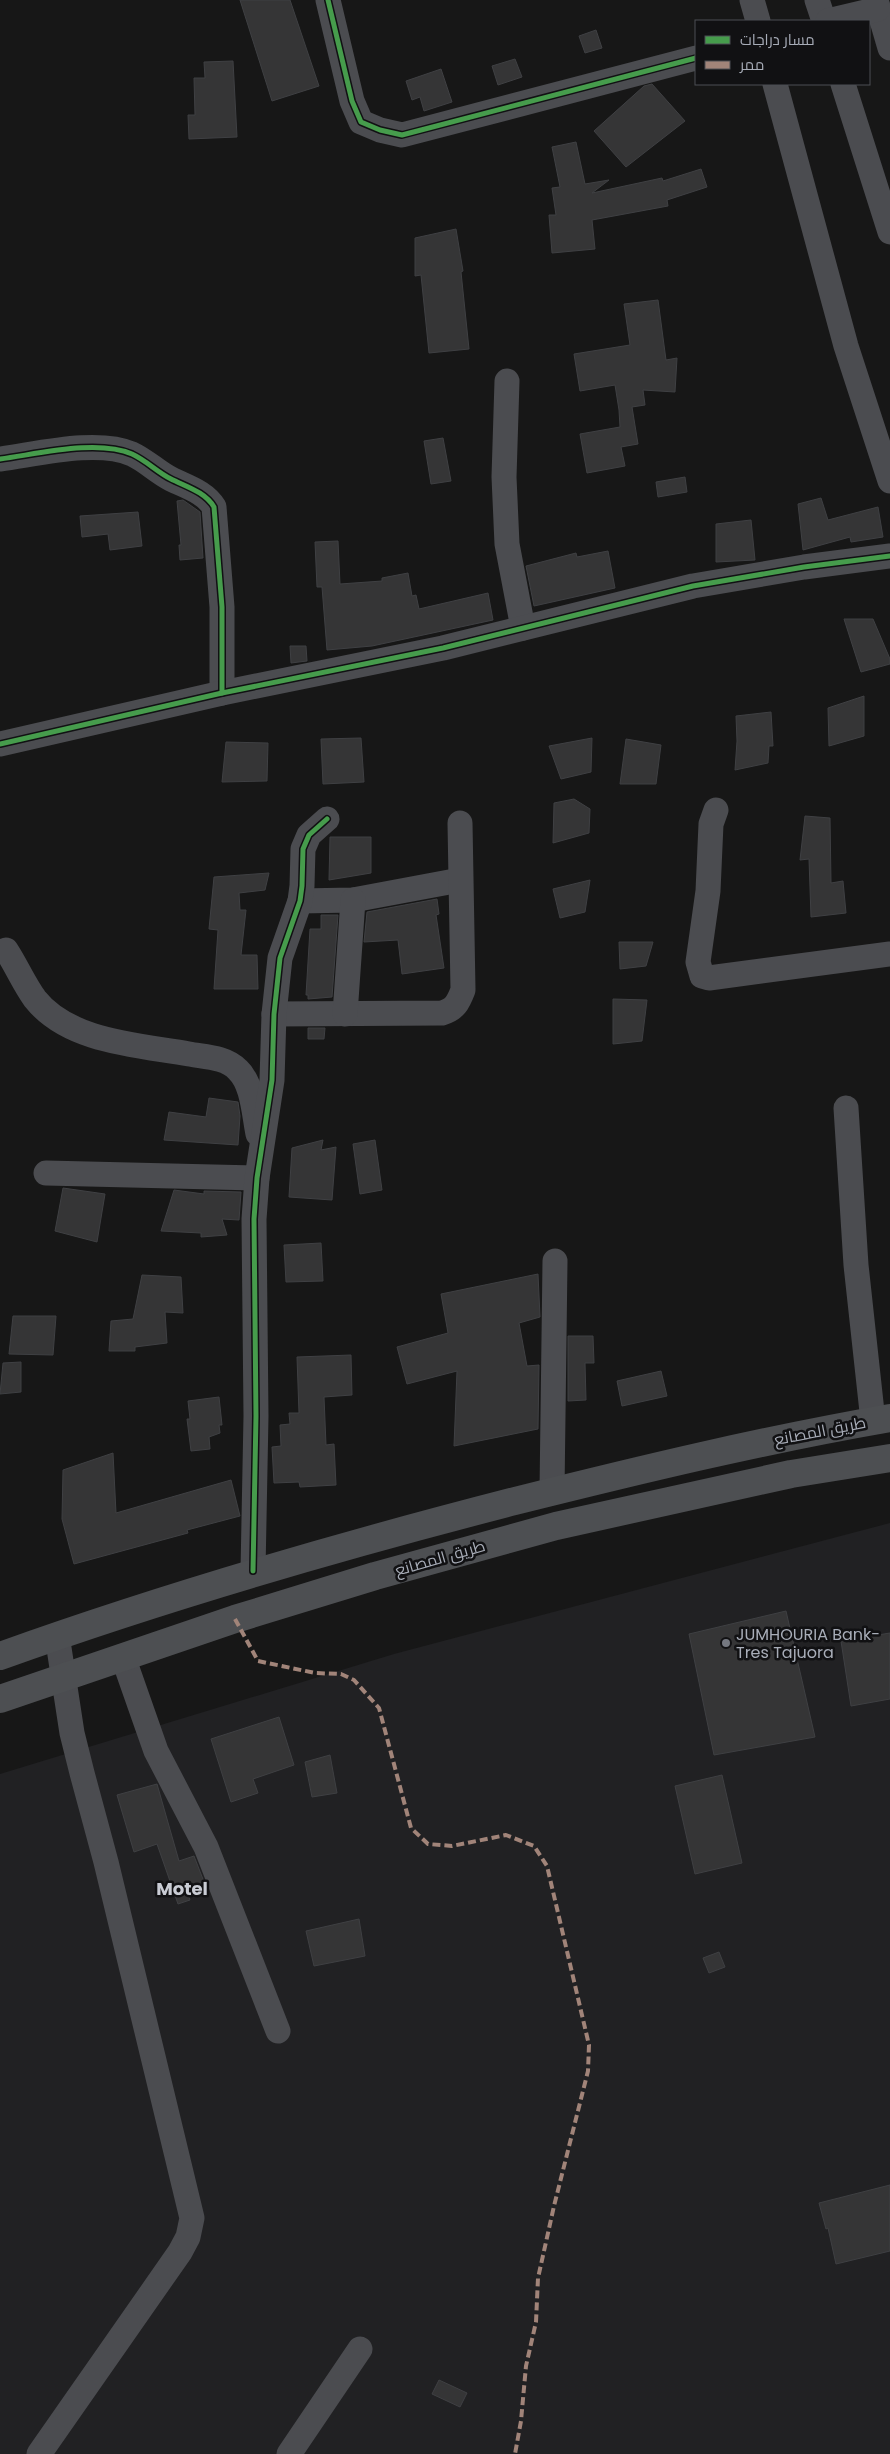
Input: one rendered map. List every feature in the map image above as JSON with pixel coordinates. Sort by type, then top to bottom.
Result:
[{"type":"main road","name":"طريق المصانع","points":[[0,1656],[57,1635],[253,1571],[370,1538],[708,1454],[882,1420]]},
{"type":"main road","name":"طريق المصانع","points":[[0,1699],[123,1657],[375,1576],[556,1526],[791,1474],[890,1458]]},
{"type":"street","points":[[328,0],[352,101],[360,122],[380,130],[402,135],[695,58]]},
{"type":"street","points":[[752,0],[758,20]]},
{"type":"street","points":[[817,0],[826,20]]},
{"type":"street","points":[[829,20],[877,4],[890,48]]},
{"type":"street","points":[[775,85],[846,346],[890,481]]},
{"type":"street","points":[[844,85],[890,232]]},
{"type":"street","points":[[508,381],[504,477],[507,544],[523,628]]},
{"type":"street","points":[[0,459],[84,449],[112,448],[132,454],[169,478],[208,496],[214,508],[221,598],[222,693]]},
{"type":"street","points":[[0,744],[222,693],[434,650],[693,586],[804,567],[890,556]]},
{"type":"street","points":[[716,810],[712,824],[708,892],[698,962],[702,976],[709,978],[890,954]]},
{"type":"street","points":[[253,1571],[256,1406],[254,1220],[257,1178],[272,1080],[274,1014],[280,958],[300,901],[303,849],[309,835],[327,820]]},
{"type":"street","points":[[274,1014],[442,1014],[453,1010],[459,1002],[462,990],[460,823]]},
{"type":"street","points":[[300,901],[353,900],[460,880]]},
{"type":"street","points":[[346,1014],[353,900]]},
{"type":"street","points":[[6,950],[36,999],[63,1024],[90,1034],[126,1043],[222,1060],[238,1068],[246,1078],[261,1146]]},
{"type":"street","points":[[846,1108],[856,1265],[882,1420]]},
{"type":"street","points":[[46,1173],[183,1174],[257,1178]]},
{"type":"street","points":[[552,1492],[555,1261]]},
{"type":"street","points":[[39,2454],[180,2252],[188,2237],[192,2218],[108,1872],[72,1733],[57,1635]]},
{"type":"street","points":[[123,1657],[156,1751],[206,1847],[278,2031]]},
{"type":"street","points":[[289,2454],[360,2349]]},
{"type":"shaded area","points":[[890,1523],[890,2454],[0,2454],[0,1774],[394,1654]]},
{"type":"building","points":[[240,0],[290,0],[319,86],[272,101]]},
{"type":"building","points":[[596,30],[602,48],[585,53],[579,36]]},
{"type":"building","points":[[515,59],[522,77],[498,85],[492,66]]},
{"type":"building","points":[[233,61],[237,137],[189,139],[188,115],[195,115],[194,78],[205,78],[204,62]]},
{"type":"building","points":[[441,69],[452,102],[424,111],[420,97],[412,100],[406,81]]},
{"type":"building","points":[[652,84],[685,121],[626,167],[594,131],[644,86]]},
{"type":"building","points":[[576,142],[585,184],[609,180],[592,193],[662,178],[663,181],[701,169],[707,187],[667,200],[668,206],[592,220],[595,249],[552,253],[549,215],[556,215],[552,188],[560,187],[552,147]]},
{"type":"building","points":[[456,229],[463,271],[461,272],[469,349],[429,353],[421,275],[415,276],[415,238]]},
{"type":"building","points":[[658,300],[666,360],[677,358],[675,392],[643,390],[645,405],[632,407],[638,444],[621,447],[625,466],[587,473],[580,434],[620,427],[619,410],[615,385],[580,391],[574,354],[630,345],[624,304]]},
{"type":"building","points":[[443,438],[451,481],[431,484],[424,441]]},
{"type":"building","points":[[685,477],[687,492],[658,497],[656,482]]},
{"type":"building","points":[[821,498],[828,520],[878,507],[883,537],[851,542],[850,537],[803,550],[798,504]]},
{"type":"building","points":[[183,500],[200,512],[203,558],[180,560],[179,545],[181,545],[177,501]]},
{"type":"building","points":[[138,512],[142,546],[110,550],[108,534],[82,537],[80,516]]},
{"type":"building","points":[[751,520],[755,560],[716,562],[716,524]]},
{"type":"building","points":[[338,541],[340,584],[382,581],[382,578],[408,573],[412,596],[416,595],[419,609],[488,593],[493,620],[372,646],[327,650],[322,587],[317,587],[315,542]]},
{"type":"building","points":[[608,551],[615,588],[534,606],[526,566],[576,553],[577,557]]},
{"type":"building","points":[[844,619],[873,619],[890,659],[890,664],[861,672]]},
{"type":"building","points":[[290,646],[306,646],[307,661],[291,663]]},
{"type":"building","points":[[864,696],[864,736],[829,746],[828,708]]},
{"type":"building","points":[[771,712],[773,746],[769,746],[768,763],[735,770],[736,716]]},
{"type":"building","points":[[361,738],[364,782],[323,784],[321,739]]},
{"type":"building","points":[[592,738],[591,772],[561,779],[549,746]]},
{"type":"building","points":[[626,739],[661,745],[656,784],[620,784]]},
{"type":"building","points":[[226,742],[268,743],[267,781],[222,782]]},
{"type":"building","points":[[574,799],[590,809],[589,833],[553,843],[554,803]]},
{"type":"building","points":[[805,816],[830,818],[831,883],[843,881],[846,913],[811,917],[809,859],[800,860]]},
{"type":"building","points":[[330,837],[371,837],[371,873],[329,880]]},
{"type":"building","points":[[269,873],[265,890],[239,893],[240,910],[246,910],[241,955],[257,955],[258,989],[214,989],[218,930],[209,929],[214,877]]},
{"type":"building","points":[[590,880],[585,912],[560,918],[553,889]]},
{"type":"building","points":[[437,899],[439,914],[436,915],[444,968],[402,974],[398,940],[364,942],[367,912]]},
{"type":"building","points":[[321,915],[338,915],[332,997],[308,999],[308,995],[306,995],[310,929],[321,929]]},
{"type":"building","points":[[619,942],[653,942],[646,966],[620,969]]},
{"type":"building","points":[[613,999],[647,1000],[642,1041],[613,1044]]},
{"type":"building","points":[[308,1028],[325,1028],[324,1039],[308,1039]]},
{"type":"building","points":[[209,1098],[238,1102],[240,1116],[238,1145],[164,1140],[169,1112],[206,1117]]},
{"type":"building","points":[[323,1140],[321,1150],[336,1147],[332,1200],[289,1197],[292,1148]]},
{"type":"building","points":[[375,1140],[382,1190],[360,1194],[353,1144]]},
{"type":"building","points":[[63,1188],[105,1194],[97,1242],[55,1231]]},
{"type":"building","points":[[174,1190],[204,1194],[204,1191],[241,1192],[239,1220],[222,1219],[227,1235],[201,1237],[201,1233],[161,1231]]},
{"type":"building","points":[[321,1243],[323,1281],[286,1282],[284,1245]]},
{"type":"building","points":[[538,1274],[540,1317],[519,1323],[527,1366],[539,1365],[538,1429],[454,1446],[457,1371],[407,1384],[397,1347],[448,1333],[441,1294]]},
{"type":"building","points":[[142,1275],[181,1277],[183,1313],[165,1312],[167,1343],[135,1347],[135,1351],[109,1351],[111,1321],[133,1319]]},
{"type":"building","points":[[13,1316],[56,1316],[53,1355],[9,1354]]},
{"type":"building","points":[[568,1336],[593,1336],[594,1363],[585,1363],[586,1400],[568,1401]]},
{"type":"building","points":[[351,1355],[352,1395],[324,1397],[326,1445],[334,1444],[336,1485],[300,1487],[299,1482],[274,1483],[272,1447],[281,1446],[280,1425],[290,1424],[289,1413],[299,1413],[297,1357]]},
{"type":"building","points":[[21,1362],[21,1392],[0,1394],[3,1363]]},
{"type":"building","points":[[661,1371],[667,1396],[622,1406],[617,1381]]},
{"type":"building","points":[[219,1397],[222,1425],[219,1425],[220,1433],[209,1437],[210,1449],[191,1451],[187,1419],[190,1419],[188,1401]]},
{"type":"building","points":[[113,1453],[116,1513],[231,1480],[240,1516],[187,1530],[188,1533],[74,1564],[62,1519],[63,1470]]},
{"type":"building","points":[[786,1611],[815,1737],[714,1755],[689,1634]]},
{"type":"building","points":[[890,1633],[890,1699],[851,1706],[841,1641]]},
{"type":"building","points":[[279,1717],[294,1765],[253,1779],[258,1793],[231,1802],[211,1739]]},
{"type":"building","points":[[330,1755],[337,1793],[312,1797],[305,1762]]},
{"type":"building","points":[[722,1775],[742,1863],[695,1874],[675,1786]]},
{"type":"building","points":[[157,1784],[179,1861],[194,1856],[206,1887],[188,1893],[190,1900],[178,1904],[157,1844],[134,1852],[117,1795]]},
{"type":"building","points":[[359,1919],[365,1956],[314,1966],[306,1931]]},
{"type":"building","points":[[719,1952],[725,1967],[709,1973],[703,1958]]},
{"type":"building","points":[[890,2185],[890,2251],[836,2264],[828,2228],[826,2229],[819,2203]]},
{"type":"building","points":[[439,2380],[467,2393],[460,2407],[432,2394]]},
{"type":"marked path","points":[[235,1619],[258,1661],[315,1673],[341,1674],[354,1680],[379,1708],[411,1828],[428,1844],[452,1846],[506,1835],[534,1846],[547,1866],[589,2045],[588,2071],[538,2278],[536,2322],[526,2366],[521,2421],[515,2454]]},
{"type":"cycle path","points":[[328,0],[352,101],[361,122],[380,130],[402,135],[695,58]]},
{"type":"cycle path","points":[[0,459],[67,449],[102,448],[118,450],[132,454],[166,476],[206,497],[214,507],[222,607],[222,693]]},
{"type":"cycle path","points":[[0,744],[222,693],[443,648],[693,586],[804,567],[890,556]]},
{"type":"cycle path","points":[[253,1571],[256,1416],[254,1219],[257,1178],[272,1080],[274,1014],[280,958],[300,901],[303,849],[309,835],[327,819]]},
{"type":"place","name":"JUMHOURIA Bank- Tres Tajuora","points":[[726,1643]]},
{"type":"district","name":"Motel","points":[[182,1888]]}]
